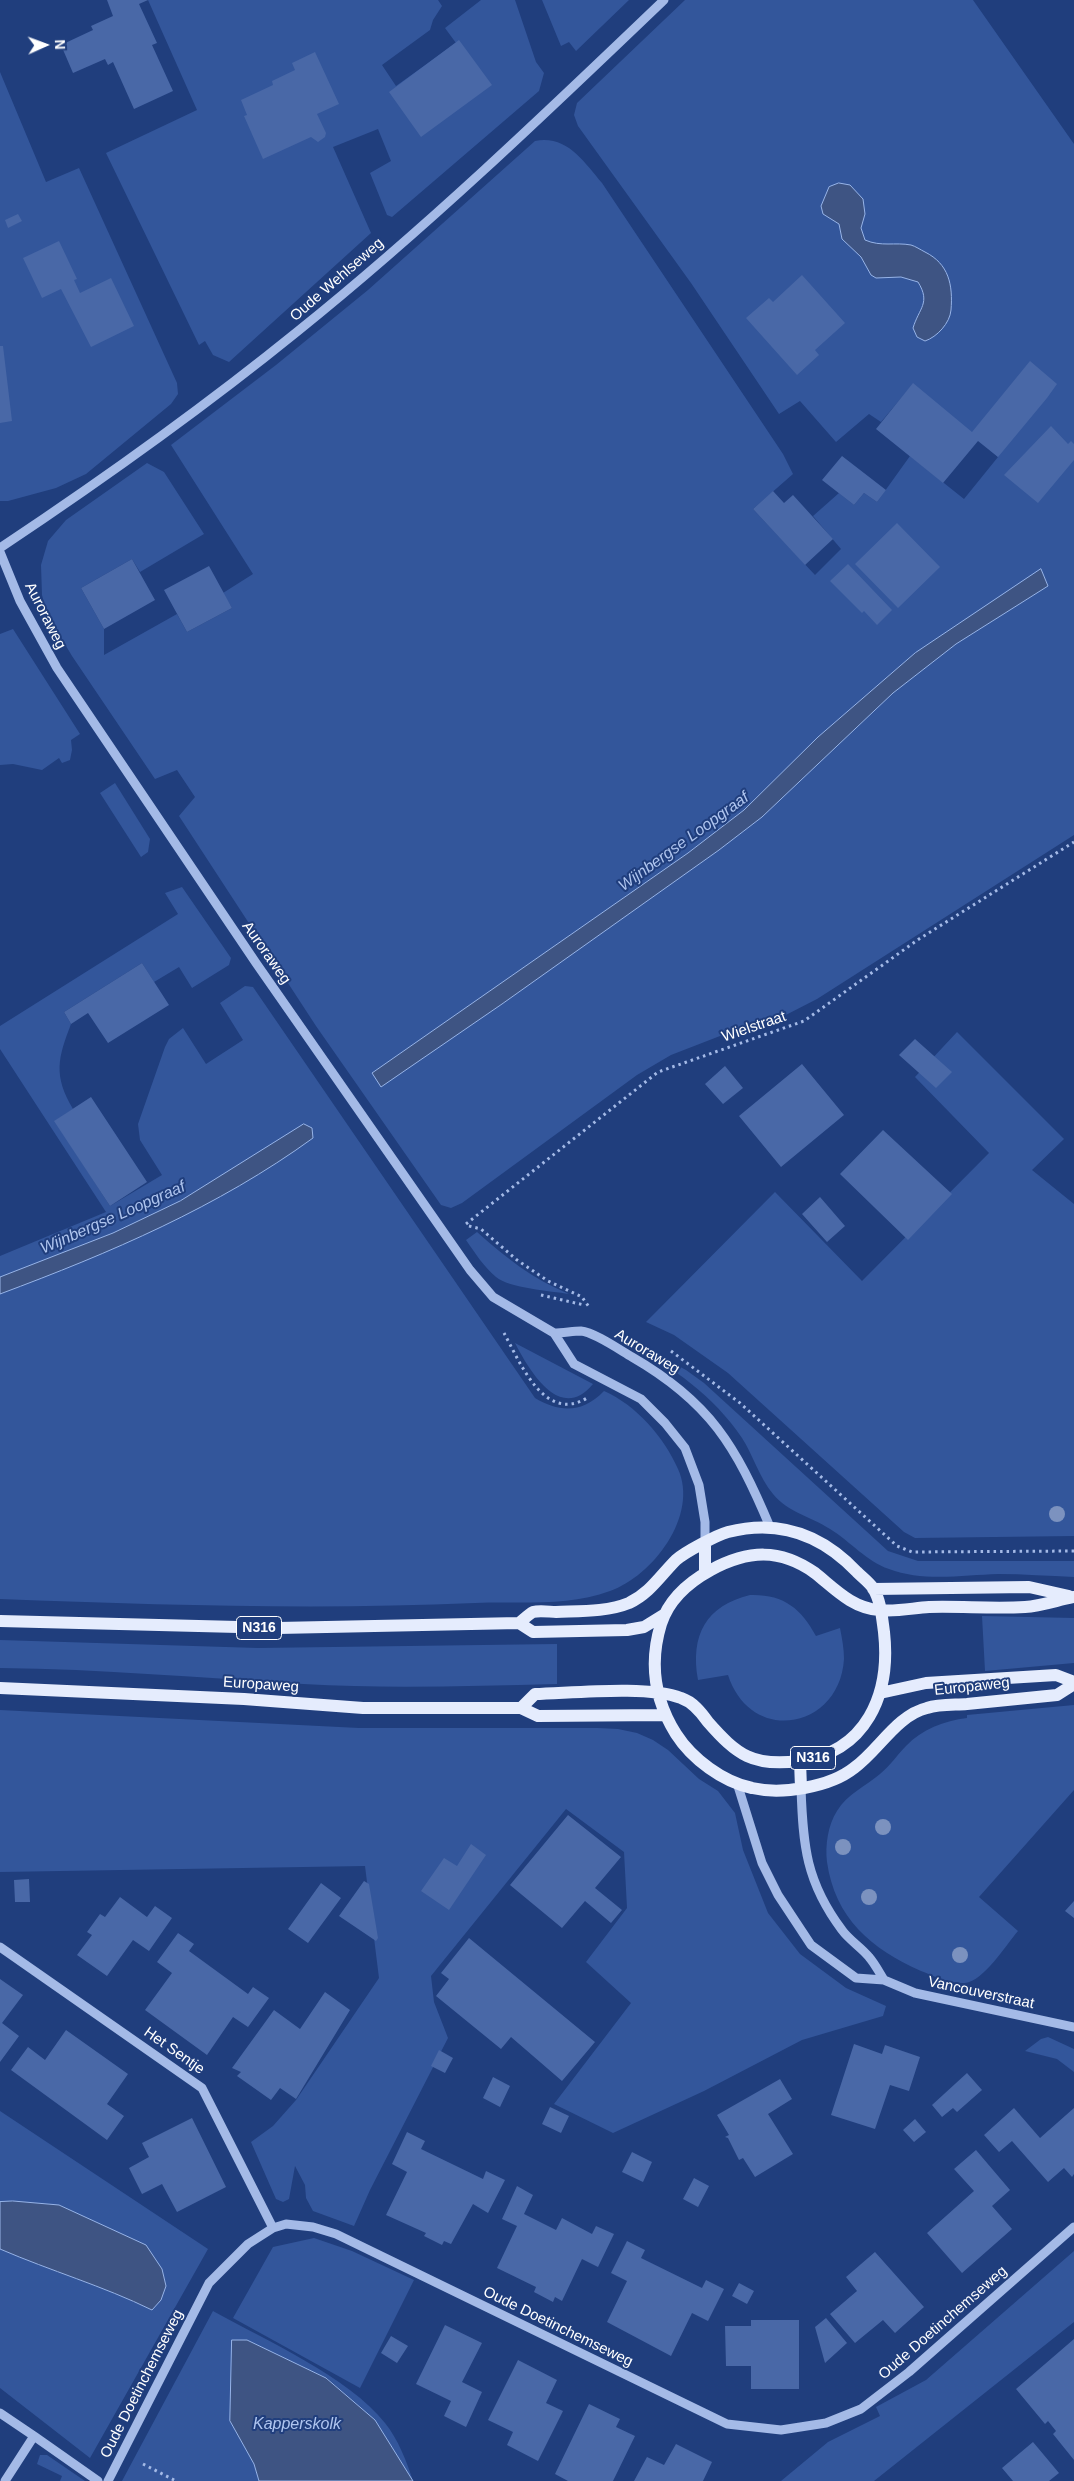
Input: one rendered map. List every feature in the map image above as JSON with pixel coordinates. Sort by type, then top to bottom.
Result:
[{"type":"main road","name":"N316","points":[[519,1623],[533,1612],[594,1610],[627,1604],[649,1591],[678,1559],[727,1532],[770,1527],[813,1537],[840,1554],[873,1588],[881,1611],[885,1646],[880,1693],[866,1723],[849,1742],[823,1756],[800,1761],[772,1764],[745,1756],[730,1747],[691,1704],[673,1695],[656,1693],[535,1694],[521,1708]]},
{"type":"main road","points":[[705,1544],[705,1573]]},
{"type":"main road","name":"N316","points":[[800,1761],[801,1788],[753,1788],[737,1783],[708,1767],[680,1740],[664,1715],[656,1693],[654,1665],[656,1639],[665,1614],[682,1590],[705,1573],[732,1558],[748,1555],[756,1554],[787,1558],[813,1572],[854,1604],[881,1611],[930,1607],[1026,1607],[1074,1597]]},
{"type":"main road","name":"N316","points":[[873,1588],[1029,1587],[1074,1597]]},
{"type":"main road","name":"N316","points":[[0,1621],[278,1628],[519,1623],[533,1632],[627,1630],[644,1627],[665,1614]]},
{"type":"main road","name":"Europaweg","points":[[880,1693],[926,1683],[1056,1675],[1074,1683]]},
{"type":"main road","name":"Europaweg","points":[[801,1788],[819,1785],[853,1770],[904,1719],[926,1708],[1057,1695],[1074,1683]]},
{"type":"main road","name":"Europaweg","points":[[0,1688],[244,1699],[363,1708],[521,1708],[538,1716],[664,1715]]},
{"type":"street","name":"Oude Wehlseweg","points":[[0,548],[70,502],[152,443],[298,331],[472,180],[664,0]]},
{"type":"street","name":"Auroraweg","points":[[0,552],[20,600],[56,668],[186,860],[470,1270],[493,1297],[554,1333],[574,1364],[641,1399],[666,1423],[686,1448],[699,1485],[705,1522],[705,1544]]},
{"type":"street","name":"Auroraweg","points":[[554,1333],[583,1331],[662,1374],[695,1401],[719,1429],[749,1477],[770,1527]]},
{"type":"street","name":"Vancouverstraat","points":[[737,1783],[762,1863],[778,1895],[811,1945],[856,1978],[884,1980],[915,1993],[1074,2027]]},
{"type":"street","points":[[801,1788],[802,1824],[808,1867],[820,1897],[843,1932],[868,1956],[884,1980]]},
{"type":"street","name":"Het Sentje","points":[[0,1947],[202,2088],[272,2228]]},
{"type":"street","name":"Oude Doetinchemseweg","points":[[108,2481],[209,2283],[248,2244],[272,2228],[286,2224],[312,2227],[336,2234],[727,2424],[781,2430],[826,2423],[862,2409],[910,2372],[1074,2227]]},
{"type":"street","points":[[0,2413],[98,2481]]},
{"type":"street","points":[[5,2481],[34,2436]]},
{"type":"path","name":"Wielstraat","points":[[448,1237],[658,1072],[804,1022],[919,939],[1074,842]]},
{"type":"path","points":[[430,1214],[481,1229],[517,1260],[548,1281],[582,1297],[589,1307]]},
{"type":"path","points":[[670,1350],[740,1404],[897,1546],[912,1552],[1074,1551]]},
{"type":"path","points":[[122,2453],[176,2481]]},
{"type":"shaded area","points":[[148,0],[438,0],[442,6],[433,20],[430,30],[382,65],[396,86],[456,43],[445,28],[481,0],[515,0],[536,62],[544,73],[539,91],[392,217],[387,215],[370,173],[391,161],[378,129],[333,147],[371,233],[229,362],[213,355],[205,341],[199,345],[106,153],[197,110]]},
{"type":"shaded area","points":[[542,0],[629,0],[576,51],[569,42],[561,46]]},
{"type":"shaded area","points":[[685,0],[973,0],[1074,144],[1074,835],[817,999],[778,1019],[720,1036],[671,1055],[637,1075],[462,1203],[451,1208],[441,1205],[316,1026],[179,816],[195,797],[177,770],[155,779],[72,656],[47,614],[42,595],[41,565],[48,541],[66,520],[147,463],[164,472],[204,534],[140,572],[132,559],[81,588],[104,629],[104,655],[177,614],[187,632],[232,608],[223,593],[253,574],[171,445],[276,365],[368,290],[535,141],[546,140],[565,146],[581,158],[602,183],[783,454],[793,474],[753,509],[815,575],[841,549],[813,516],[839,493],[854,505],[864,493],[877,502],[910,456],[964,499],[998,457],[913,384],[881,422],[869,414],[836,442],[800,401],[779,414],[691,283],[578,126],[574,115],[577,103]],"holes":[[[1041,570],[1048,586],[956,644],[893,693],[762,817],[719,850],[502,1004],[381,1086],[372,1073],[688,853],[744,810],[818,737],[915,653]]]},
{"type":"shaded area","points":[[0,72],[46,182],[79,168],[177,383],[178,394],[171,404],[86,474],[56,488],[8,501],[0,501]]},
{"type":"shaded area","points":[[13,629],[80,734],[71,740],[70,760],[62,763],[59,758],[42,770],[13,764],[0,765],[0,634]]},
{"type":"shaded area","points":[[115,783],[150,839],[148,852],[141,857],[100,793]]},
{"type":"shaded area","points":[[182,887],[231,958],[229,965],[192,988],[179,967],[154,982],[142,963],[64,1012],[71,1024],[63,1047],[60,1076],[62,1086],[73,1109],[55,1121],[110,1206],[162,1175],[140,1140],[138,1124],[165,1047],[169,1039],[183,1028],[206,1064],[243,1040],[220,1003],[245,986],[253,987],[535,1398],[553,1406],[571,1408],[580,1407],[588,1403],[604,1391],[638,1413],[665,1445],[678,1469],[683,1487],[682,1505],[677,1524],[668,1542],[656,1558],[642,1572],[626,1583],[594,1596],[543,1602],[297,1606],[178,1605],[0,1599],[0,1256],[106,1212],[0,1049],[0,1026],[178,914],[165,893]]},
{"type":"shaded area","points":[[957,1032],[1064,1139],[1032,1170],[1074,1204],[1074,1536],[915,1538],[904,1532],[728,1373],[674,1335],[646,1322],[775,1192],[862,1281],[989,1153],[915,1077]]},
{"type":"shaded area","points":[[477,1232],[520,1267],[544,1282],[569,1294],[510,1284],[496,1277],[466,1240]]},
{"type":"shaded area","points":[[634,1342],[686,1370],[704,1383],[888,1551],[918,1561],[1074,1561],[1074,1577],[998,1574],[929,1577],[902,1573],[881,1566],[830,1529],[793,1510],[779,1500],[764,1480],[742,1438],[731,1423],[705,1396],[677,1373],[629,1344]]},
{"type":"shaded area","points":[[515,1343],[593,1384],[581,1395],[569,1398],[558,1396],[547,1389],[537,1378]]},
{"type":"shaded area","points":[[750,1595],[772,1597],[790,1605],[804,1618],[816,1636],[840,1628],[844,1659],[839,1683],[827,1701],[812,1714],[793,1720],[774,1720],[755,1712],[739,1698],[728,1675],[698,1680],[697,1649],[699,1636],[704,1625],[722,1607]]},
{"type":"shaded area","points":[[982,1616],[1074,1618],[1074,1663],[985,1671]]},
{"type":"shaded area","points":[[0,1640],[258,1648],[557,1644],[557,1684],[430,1687],[335,1686],[114,1672],[0,1668]]},
{"type":"shaded area","points":[[1074,1705],[1074,1790],[979,1897],[1018,1931],[994,1962],[972,1981],[965,1983],[954,1982],[921,1971],[886,1953],[871,1942],[847,1915],[838,1900],[831,1882],[826,1849],[831,1822],[841,1805],[851,1795],[884,1771],[912,1740],[926,1730],[950,1721],[967,1718],[967,1715]]},
{"type":"shaded area","points":[[0,1710],[359,1728],[598,1728],[618,1729],[637,1733],[653,1740],[668,1750],[699,1779],[718,1791],[735,1813],[743,1850],[768,1913],[800,1954],[846,1988],[886,2006],[883,2016],[802,2040],[704,2091],[613,2133],[554,2104],[631,2003],[586,1962],[627,1908],[624,1852],[566,1809],[431,1976],[434,2002],[448,2038],[370,2190],[354,2226],[313,2211],[306,2198],[305,2185],[295,2166],[289,2199],[283,2202],[276,2199],[251,2142],[273,2126],[296,2100],[379,1978],[365,1866],[0,1872]]},
{"type":"shaded area","points":[[1048,2037],[1074,2049],[1074,2072],[1057,2059],[1025,2051],[1041,2039]]},
{"type":"shaded area","points":[[0,2111],[208,2249],[90,2458],[0,2388],[0,2249],[115,2293],[152,2310],[166,2286],[162,2269],[145,2245],[59,2205],[13,2201],[0,2202]]},
{"type":"shaded area","points":[[314,2238],[352,2251],[414,2280],[360,2388],[233,2318],[273,2247]]},
{"type":"shaded area","points":[[1074,2251],[1074,2322],[874,2481],[781,2481],[828,2442],[880,2416],[876,2407],[926,2380]]},
{"type":"shaded area","points":[[213,2311],[281,2347],[328,2375],[369,2406],[394,2436],[413,2481],[375,2420],[327,2378],[247,2340],[232,2341],[230,2421],[254,2464],[259,2481],[122,2481]]},
{"type":"shaded area","points":[[40,2455],[47,2455],[85,2481],[60,2481],[62,2476],[37,2464]]},
{"type":"water","points":[[839,183],[850,185],[863,199],[865,214],[861,228],[865,240],[913,246],[933,257],[944,269],[950,284],[950,315],[942,329],[930,339],[925,341],[917,337],[913,328],[924,301],[924,295],[918,282],[901,277],[876,278],[871,275],[861,257],[842,239],[839,224],[823,214],[821,206],[829,187]]},
{"type":"water","points":[[1041,569],[1048,586],[956,644],[893,693],[762,817],[719,850],[502,1004],[381,1087],[372,1073],[688,853],[744,810],[818,737],[915,653]]},
{"type":"water","points":[[304,1124],[312,1128],[313,1138],[239,1186],[201,1207],[122,1245],[0,1294],[0,1277],[113,1233],[180,1201]]},
{"type":"water","points":[[13,2201],[59,2205],[146,2245],[162,2269],[166,2286],[161,2300],[152,2310],[115,2293],[0,2249],[0,2202]]},
{"type":"water","name":"Kapperskolk","points":[[232,2340],[247,2340],[326,2378],[375,2420],[413,2481],[259,2481],[254,2464],[230,2421]]},
{"type":"building","points":[[107,0],[148,0],[139,4],[157,43],[152,45],[173,91],[134,109],[113,62],[108,65],[105,59],[73,73],[61,45],[93,30],[91,26],[113,16]]},
{"type":"building","points":[[459,40],[492,85],[421,137],[389,92]]},
{"type":"building","points":[[315,52],[339,104],[317,114],[326,133],[325,137],[318,142],[311,137],[263,159],[244,116],[247,115],[241,100],[273,85],[272,81],[295,70],[292,63]]},
{"type":"building","points":[[18,214],[22,221],[8,228],[5,220]]},
{"type":"building","points":[[59,241],[77,279],[74,280],[80,293],[111,278],[134,326],[91,347],[61,289],[42,298],[23,258]]},
{"type":"building","points":[[802,275],[845,323],[815,350],[819,355],[797,375],[746,318],[769,298],[773,302]]},
{"type":"building","points":[[0,346],[3,346],[12,421],[0,423]]},
{"type":"building","points":[[1030,361],[1057,384],[998,457],[978,441],[943,483],[876,429],[913,383],[972,432]]},
{"type":"building","points":[[1051,426],[1068,444],[1071,441],[1074,444],[1074,460],[1038,503],[1004,475]]},
{"type":"building","points":[[842,456],[886,490],[877,502],[864,493],[854,505],[822,480]]},
{"type":"building","points":[[773,491],[784,503],[793,495],[833,539],[805,565],[753,509]]},
{"type":"building","points":[[897,523],[940,567],[898,608],[855,564]]},
{"type":"building","points":[[132,559],[155,600],[104,629],[81,588]]},
{"type":"building","points":[[848,564],[892,610],[877,625],[830,581]]},
{"type":"building","points":[[209,566],[232,608],[187,632],[164,590]]},
{"type":"building","points":[[142,963],[169,1005],[108,1043],[88,1013],[71,1024],[64,1012]]},
{"type":"building","points":[[915,1039],[952,1072],[936,1088],[899,1055]]},
{"type":"building","points":[[802,1064],[844,1115],[781,1167],[739,1116]]},
{"type":"building","points":[[725,1066],[743,1088],[723,1104],[705,1084]]},
{"type":"building","points":[[91,1097],[147,1182],[110,1206],[54,1121]]},
{"type":"building","points":[[883,1130],[952,1194],[908,1240],[840,1174]]},
{"type":"building","points":[[820,1197],[845,1226],[827,1242],[802,1214]]},
{"type":"building","points":[[568,1815],[621,1857],[595,1888],[622,1910],[611,1923],[585,1901],[562,1928],[510,1885]]},
{"type":"building","points":[[471,1844],[486,1855],[449,1910],[421,1891],[444,1858],[457,1866]]},
{"type":"building","points":[[29,1879],[30,1902],[15,1902],[14,1880]]},
{"type":"building","points":[[364,1881],[369,1884],[378,1938],[376,1941],[339,1916]]},
{"type":"building","points":[[321,1883],[341,1898],[308,1943],[288,1929]]},
{"type":"building","points":[[120,1897],[147,1917],[155,1906],[172,1918],[149,1951],[133,1940],[107,1976],[77,1955],[92,1935],[87,1932],[100,1914],[105,1917]]},
{"type":"building","points":[[1074,1901],[1074,1918],[1065,1911]]},
{"type":"building","points":[[178,1933],[194,1944],[189,1951],[248,1994],[253,1987],[269,1998],[248,2027],[233,2017],[207,2055],[145,2010],[172,1973],[157,1962]]},
{"type":"building","points":[[469,1938],[595,2042],[562,2081],[511,2037],[501,2049],[436,1996],[449,1979],[441,1973]]},
{"type":"building","points":[[0,1979],[23,1995],[2,2023],[19,2036],[0,2062]]},
{"type":"building","points":[[325,1992],[350,2010],[296,2099],[280,2088],[271,2100],[237,2076],[241,2072],[232,2068],[274,2010],[300,2029]]},
{"type":"building","points":[[66,2030],[128,2074],[107,2104],[124,2116],[107,2140],[11,2070],[28,2047],[45,2060]]},
{"type":"building","points":[[854,2044],[882,2054],[885,2045],[920,2057],[909,2091],[890,2085],[875,2129],[831,2115]]},
{"type":"building","points":[[439,2050],[453,2058],[445,2073],[431,2066]]},
{"type":"building","points":[[967,2073],[982,2090],[957,2112],[953,2108],[942,2117],[932,2105]]},
{"type":"building","points":[[493,2077],[510,2086],[500,2107],[483,2098]]},
{"type":"building","points":[[780,2079],[792,2099],[768,2114],[793,2154],[755,2177],[743,2158],[739,2160],[728,2138],[725,2137],[729,2135],[717,2115]]},
{"type":"building","points":[[550,2107],[569,2116],[561,2133],[542,2124]]},
{"type":"building","points":[[1014,2108],[1040,2138],[1074,2108],[1074,2174],[1072,2177],[1064,2168],[1048,2182],[1012,2141],[999,2152],[984,2135]]},
{"type":"building","points":[[192,2118],[226,2187],[177,2212],[162,2184],[142,2194],[129,2168],[149,2157],[142,2143]]},
{"type":"building","points":[[915,2119],[926,2132],[914,2142],[903,2130]]},
{"type":"building","points":[[407,2132],[425,2141],[421,2149],[483,2179],[486,2171],[505,2180],[488,2213],[473,2204],[451,2244],[444,2241],[442,2245],[424,2236],[426,2233],[386,2215],[407,2172],[392,2164]]},
{"type":"building","points":[[976,2150],[1010,2190],[992,2206],[1012,2229],[962,2273],[927,2233],[974,2191],[954,2169]]},
{"type":"building","points":[[632,2152],[652,2162],[643,2182],[622,2172]]},
{"type":"building","points":[[694,2178],[709,2186],[698,2207],[683,2199]]},
{"type":"building","points":[[517,2186],[533,2195],[524,2214],[556,2230],[562,2218],[592,2234],[596,2226],[614,2234],[598,2267],[582,2259],[562,2301],[555,2297],[553,2302],[534,2292],[536,2287],[497,2268],[517,2226],[502,2219]]},
{"type":"building","points":[[627,2241],[645,2250],[641,2258],[702,2288],[706,2280],[724,2289],[708,2321],[692,2313],[671,2356],[607,2322],[627,2281],[611,2273]]},
{"type":"building","points":[[875,2252],[924,2307],[895,2333],[883,2320],[855,2343],[830,2314],[857,2291],[846,2277]]},
{"type":"building","points":[[739,2283],[754,2291],[747,2304],[732,2296]]},
{"type":"building","points":[[826,2318],[847,2343],[825,2363],[815,2327]]},
{"type":"building","points":[[751,2320],[799,2320],[799,2389],[751,2389],[751,2366],[726,2366],[725,2326],[751,2326]]},
{"type":"building","points":[[445,2325],[482,2343],[462,2382],[482,2392],[466,2427],[444,2416],[451,2401],[416,2384]]},
{"type":"building","points":[[391,2336],[408,2346],[397,2363],[381,2353]]},
{"type":"building","points":[[1074,2339],[1074,2460],[1053,2434],[1056,2431],[1048,2421],[1045,2424],[1016,2389]]},
{"type":"building","points":[[518,2360],[557,2380],[546,2403],[563,2411],[538,2461],[507,2445],[513,2432],[488,2420]]},
{"type":"building","points":[[589,2404],[620,2419],[616,2427],[635,2436],[613,2481],[568,2481],[555,2474]]},
{"type":"building","points":[[1033,2442],[1059,2473],[1049,2481],[1013,2481],[1002,2468]]},
{"type":"building","points":[[676,2444],[712,2462],[703,2481],[634,2481],[647,2457],[664,2465]]},
{"type":"water label","name":"Wijnbergse Loopgraaf","points":[[684,842]]},
{"type":"water label","name":"Wijnbergse Loopgraaf","points":[[113,1218]]}]
